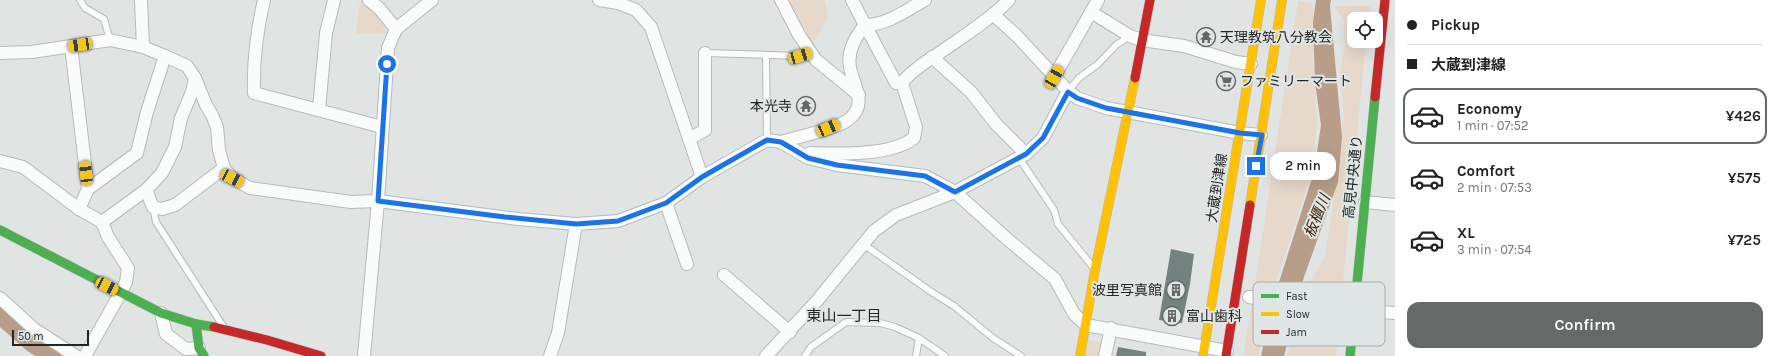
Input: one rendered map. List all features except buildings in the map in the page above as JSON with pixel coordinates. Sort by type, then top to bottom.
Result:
[{"type":"street","points":[[141,0],[143,47]]},
{"type":"street","points":[[264,0],[260,15],[254,93],[319,109],[382,127]]},
{"type":"street","points":[[319,109],[326,33],[334,0]]},
{"type":"street","points":[[369,0],[379,8],[396,29]]},
{"type":"street","points":[[364,356],[378,201],[388,48],[396,29],[432,0]]},
{"type":"street","points":[[599,0],[618,3],[636,10],[651,27],[702,177]]},
{"type":"street","points":[[780,0],[799,35],[816,60],[859,95]]},
{"type":"street","points":[[852,0],[896,83],[902,83]]},
{"type":"street","points":[[781,142],[828,128],[848,120],[858,109],[859,95],[850,66],[850,50],[856,36],[865,26],[877,25],[888,21],[924,0]]},
{"type":"street","points":[[799,152],[860,152],[887,149],[907,144],[914,138],[916,127],[902,83],[906,76],[994,16],[1009,0]]},
{"type":"street","points":[[1054,77],[1098,0]]},
{"type":"street","points":[[1080,356],[1095,270],[1129,111],[1136,38],[1150,0]]},
{"type":"street","name":"大蔵到津線","points":[[1204,352],[1261,0]]},
{"type":"street","points":[[0,53],[32,52],[110,40],[143,47],[165,56],[187,66],[195,78],[217,127],[219,150],[224,168],[232,178],[250,188],[351,202],[378,201],[481,215],[576,224],[618,221],[666,203],[702,177],[767,140],[781,142],[808,158],[837,165],[925,176],[955,192],[1006,238],[1056,279],[1074,314],[1086,325],[1111,328],[1204,352],[1227,353],[1282,0]]},
{"type":"street","name":"高見中央通り","points":[[1358,282],[1385,0]]},
{"type":"street","points":[[1091,12],[1136,38],[1184,46],[1236,62],[1251,64]]},
{"type":"street","points":[[994,16],[1018,37],[1068,92],[1090,104],[1240,133],[1262,135]]},
{"type":"street","points":[[71,46],[88,189]]},
{"type":"street","points":[[689,139],[705,130],[705,53]]},
{"type":"street","points":[[79,209],[88,189],[137,153],[147,112],[165,56]]},
{"type":"street","points":[[932,58],[972,92],[1022,156]]},
{"type":"street","points":[[102,222],[146,190],[162,173],[175,146],[181,118],[192,92],[195,78]]},
{"type":"street","points":[[766,356],[790,332],[874,231],[896,215],[955,192],[1022,156],[1043,138],[1068,92]]},
{"type":"street","points":[[0,161],[23,167],[79,209],[102,222],[108,237],[128,268],[126,282],[85,356]]},
{"type":"street","points":[[146,190],[153,207],[162,209],[175,205],[224,168]]},
{"type":"street","points":[[1365,202],[1395,206]]},
{"type":"street","points":[[666,203],[687,264]]},
{"type":"street","points":[[550,356],[558,333],[576,224]]},
{"type":"street","points":[[0,230],[161,313],[196,324],[224,329],[267,340],[321,356]]},
{"type":"street","points":[[724,275],[790,332]]},
{"type":"street","points":[[0,298],[34,329],[76,356]]},
{"type":"street","points":[[1385,312],[1395,313]]},
{"type":"street","points":[[161,313],[166,334],[186,349],[201,352],[196,324]]},
{"type":"street","points":[[1073,343],[1086,325]]},
{"type":"street","points":[[1105,356],[1111,328]]},
{"type":"street","name":"高見中央通り","points":[[1350,356],[1351,346]]},
{"type":"lane","points":[[80,0],[85,8],[104,19],[110,40]]},
{"type":"lane","points":[[1068,92],[1079,78],[1098,64],[1116,45],[1136,38]]},
{"type":"lane","points":[[705,53],[800,56],[811,53]]},
{"type":"lane","points":[[766,56],[767,140]]},
{"type":"lane","points":[[1022,156],[1054,210],[1058,224],[1095,270]]},
{"type":"lane","points":[[153,207],[156,222],[224,329]]},
{"type":"lane","points":[[863,244],[954,306],[993,338],[1021,356]]},
{"type":"lane","points":[[805,356],[811,347],[846,322],[880,323],[919,338],[945,356]]},
{"type":"lane","points":[[916,356],[919,338]]},
{"type":"shaded area","points":[[360,0],[369,5],[377,14],[383,24],[386,34],[356,33]]},
{"type":"shaded area","points":[[787,0],[824,0],[827,18],[823,28],[813,44]]},
{"type":"shaded area","points":[[1298,1],[1313,3],[1313,60],[1317,124],[1312,172],[1276,282],[1255,282]]},
{"type":"shaded area","points":[[1334,6],[1370,6],[1370,12],[1347,12],[1347,48],[1365,48],[1343,282],[1310,282],[1325,257],[1332,211],[1344,115],[1340,73],[1345,45],[1344,21]]},
{"type":"shaded area","points":[[1253,302],[1253,346],[1260,346],[1258,356],[1243,356]]},
{"type":"shaded area","points":[[1087,339],[1103,343],[1101,356],[1084,356]]},
{"type":"shaded area","points":[[1290,346],[1337,346],[1336,356],[1287,356]]},
{"type":"water","name":"板櫃川","points":[[1316,0],[1331,0],[1330,6],[1342,137],[1338,182],[1303,282],[1279,282],[1314,172],[1321,125],[1315,83],[1313,22]]},
{"type":"water","points":[[1263,346],[1287,346],[1284,356],[1261,356]]},
{"type":"waterway","points":[[0,315],[33,344],[52,356]]},
{"type":"traffic: fast","points":[[1357,282],[1375,97]]},
{"type":"traffic: fast","points":[[0,230],[161,313],[196,324],[214,327]]},
{"type":"traffic: fast","points":[[196,324],[199,348],[204,356]]},
{"type":"traffic: fast","points":[[1350,356],[1351,346]]},
{"type":"traffic: slow","points":[[1203,356],[1261,0]]},
{"type":"traffic: slow","points":[[1250,205],[1282,0]]},
{"type":"traffic: slow","points":[[1080,356],[1095,270],[1135,78]]},
{"type":"traffic: jam","points":[[1135,78],[1150,0]]},
{"type":"traffic: jam","points":[[1375,97],[1385,0]]},
{"type":"traffic: jam","points":[[1226,356],[1250,205]]},
{"type":"traffic: jam","points":[[214,327],[267,340],[321,356]]},
{"type":"place","name":"天理教筑八分教会","points":[[1206,37]]},
{"type":"place","name":"ファミリーマート","points":[[1226,81]]},
{"type":"place","name":"本光寺","points":[[806,106]]},
{"type":"place","name":"波里写真館","points":[[1176,290]]},
{"type":"place","name":"富山歯科","points":[[1172,316]]},
{"type":"district","name":"東山一丁目","points":[[844,316]]},
{"type":"route","points":[[387,64],[378,201],[466,213],[576,224],[618,221],[666,203],[702,177],[767,140],[781,142],[808,158],[837,165],[925,176],[955,192],[1026,154],[1043,138],[1068,92],[1090,104],[1106,108],[1129,111],[1240,133],[1262,135],[1256,166]]}]
